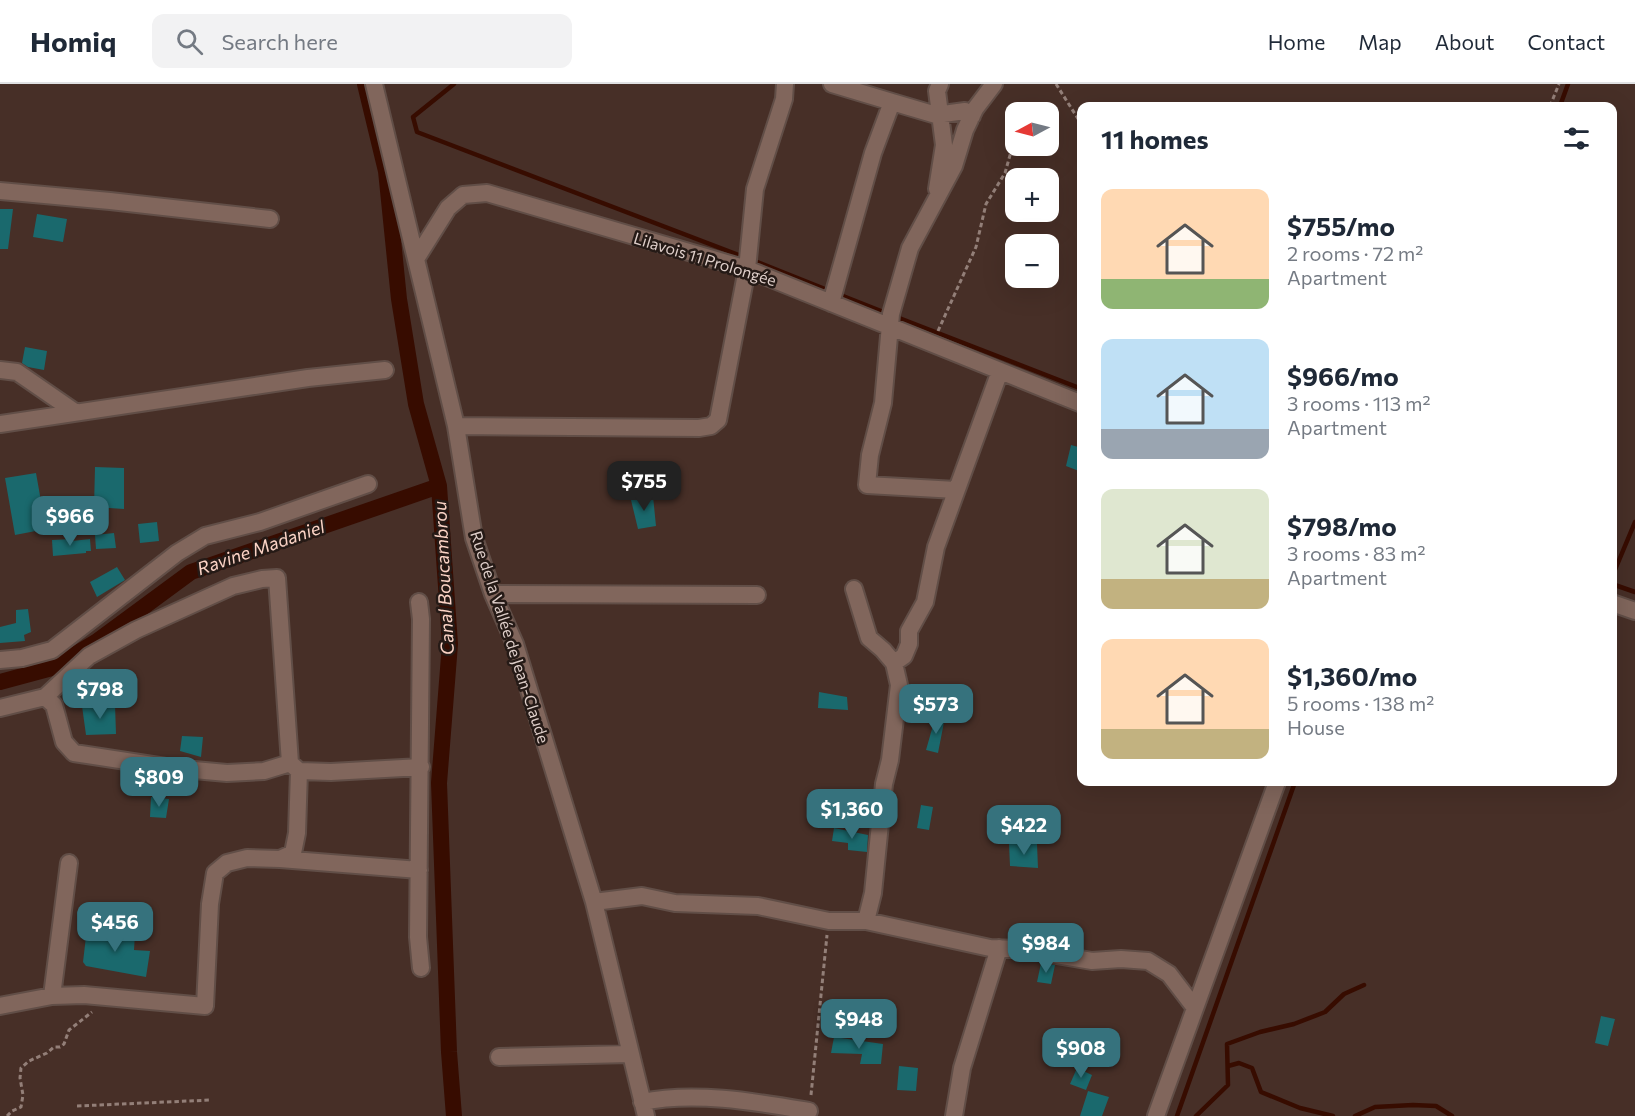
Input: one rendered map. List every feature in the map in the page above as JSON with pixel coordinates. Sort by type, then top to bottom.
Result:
[{"type":"street","name":"Rue de la Vallée de Jean-Claude","points":[[374,84],[456,426],[474,537],[493,594],[515,644],[594,902],[644,1109]]},
{"type":"street","points":[[456,426],[699,428],[711,426],[718,420],[747,269],[755,189],[784,99],[785,84]]},
{"type":"street","points":[[832,84],[939,114],[965,111],[972,116]]},
{"type":"street","points":[[935,202],[944,145],[937,91],[940,84]]},
{"type":"street","points":[[956,490],[867,485],[870,456],[883,403],[891,314],[910,248],[954,166],[972,116],[994,84]]},
{"type":"street","points":[[831,303],[873,153],[892,102]]},
{"type":"street","points":[[0,191],[270,219]]},
{"type":"street","name":"Lilavois 11 Prolongée","points":[[416,259],[448,208],[464,195],[487,193],[747,269],[1077,402]]},
{"type":"street","points":[[0,370],[17,372],[75,412]]},
{"type":"street","points":[[0,423],[308,378],[385,370]]},
{"type":"street","points":[[894,663],[904,656],[909,644],[909,631],[925,602],[936,547],[1000,371]]},
{"type":"street","points":[[0,660],[22,658],[52,650],[177,553],[205,536],[260,522],[368,484]]},
{"type":"street","points":[[0,708],[45,697],[89,656],[136,630],[233,586],[277,578],[294,767],[297,833],[293,853],[280,860]]},
{"type":"street","points":[[854,589],[869,638],[894,663],[899,686],[890,760],[884,784],[873,893],[866,921]]},
{"type":"street","points":[[493,594],[757,595]]},
{"type":"street","points":[[419,602],[421,619],[418,937],[421,968]]},
{"type":"street","points":[[1617,605],[1635,611]]},
{"type":"street","points":[[45,697],[54,705],[64,742],[75,753],[172,768],[227,773],[294,767],[331,772],[420,767]]},
{"type":"street","points":[[1156,1116],[1276,786]]},
{"type":"street","points":[[0,1006],[52,996],[109,997],[205,1006],[210,904],[215,873],[227,863],[247,858],[419,870]]},
{"type":"street","points":[[52,996],[69,863]]},
{"type":"street","points":[[594,902],[642,896],[675,903],[758,906],[829,921],[866,921],[954,941],[999,948],[1021,949],[1092,961],[1121,959],[1148,961],[1169,974],[1195,1008]]},
{"type":"street","points":[[954,1116],[962,1068],[999,948]]},
{"type":"street","points":[[499,1057],[630,1054]]},
{"type":"street","points":[[644,1109],[667,1097],[700,1097],[810,1111]]},
{"type":"path","points":[[1056,84],[1077,117]]},
{"type":"path","points":[[1552,102],[1559,84]]},
{"type":"path","points":[[933,344],[976,247],[986,204],[1005,173],[1010,156]]},
{"type":"path","points":[[810,1111],[829,921]]},
{"type":"path","points":[[7,1116],[21,1107],[23,1089],[20,1073],[24,1065],[54,1047],[60,1047],[69,1030],[109,997]]},
{"type":"path","points":[[77,1106],[210,1100]]},
{"type":"building","points":[[0,209],[13,209],[8,249],[0,249]]},
{"type":"building","points":[[37,214],[67,219],[63,242],[33,237]]},
{"type":"building","points":[[25,347],[47,351],[44,370],[28,367],[22,363]]},
{"type":"building","points":[[1071,445],[1077,447],[1077,470],[1066,466]]},
{"type":"building","points":[[95,467],[124,468],[124,509],[94,507]]},
{"type":"building","points":[[36,473],[46,529],[15,535],[5,478]]},
{"type":"building","points":[[653,496],[656,526],[638,529],[631,500]]},
{"type":"building","points":[[157,522],[159,541],[140,543],[138,524]]},
{"type":"building","points":[[114,533],[116,548],[96,549],[95,535]]},
{"type":"building","points":[[72,539],[72,541],[90,539],[91,551],[53,556],[52,540]]},
{"type":"building","points":[[117,567],[125,580],[97,597],[90,582]]},
{"type":"building","points":[[28,609],[31,632],[24,635],[25,641],[0,643],[0,627],[16,623],[16,610]]},
{"type":"building","points":[[819,692],[847,697],[848,710],[818,708]]},
{"type":"building","points":[[115,704],[116,734],[86,735],[82,706]]},
{"type":"building","points":[[936,715],[945,717],[938,753],[926,750]]},
{"type":"building","points":[[182,736],[203,737],[201,757],[180,751]]},
{"type":"building","points":[[151,797],[169,799],[166,818],[150,817]]},
{"type":"building","points":[[921,805],[933,807],[929,830],[917,828]]},
{"type":"building","points":[[834,828],[868,835],[867,852],[848,850],[848,843],[832,841]]},
{"type":"building","points":[[1009,844],[1037,844],[1038,868],[1010,866]]},
{"type":"building","points":[[87,928],[135,934],[134,950],[150,951],[146,977],[86,966],[83,962]]},
{"type":"building","points":[[1041,963],[1055,965],[1051,984],[1037,982]]},
{"type":"building","points":[[1601,1016],[1615,1019],[1608,1046],[1595,1043]]},
{"type":"building","points":[[834,1037],[883,1044],[881,1064],[860,1064],[862,1054],[831,1053]]},
{"type":"building","points":[[899,1066],[918,1068],[916,1091],[897,1090]]},
{"type":"building","points":[[1077,1068],[1092,1075],[1086,1090],[1070,1084]]},
{"type":"building","points":[[1088,1091],[1109,1097],[1102,1116],[1080,1116]]},
{"type":"waterway","name":"Canal Boucambrou","points":[[365,84],[386,171],[399,299],[416,404],[439,486],[450,644],[439,783],[449,1052],[454,1116]]},
{"type":"waterway","points":[[454,84],[413,117],[417,132],[744,257]]},
{"type":"waterway","points":[[1561,102],[1568,84]]},
{"type":"waterway","points":[[752,260],[830,291]]},
{"type":"waterway","points":[[838,294],[886,313]]},
{"type":"waterway","points":[[894,316],[1077,387]]},
{"type":"waterway","name":"Ravine Madaniel","points":[[0,682],[52,668],[96,642],[191,572],[439,486]]},
{"type":"waterway","points":[[1617,565],[1635,522]]},
{"type":"waterway","points":[[1617,586],[1635,592]]},
{"type":"waterway","points":[[1177,1116],[1294,786]]},
{"type":"waterway","points":[[1196,1116],[1228,1085],[1227,1044],[1325,1012],[1344,994],[1364,985]]},
{"type":"waterway","points":[[1228,1066],[1239,1063],[1252,1068],[1261,1092],[1300,1108],[1333,1116]]},
{"type":"waterway","points":[[1355,1116],[1375,1107],[1413,1105],[1436,1106],[1452,1116]]}]
